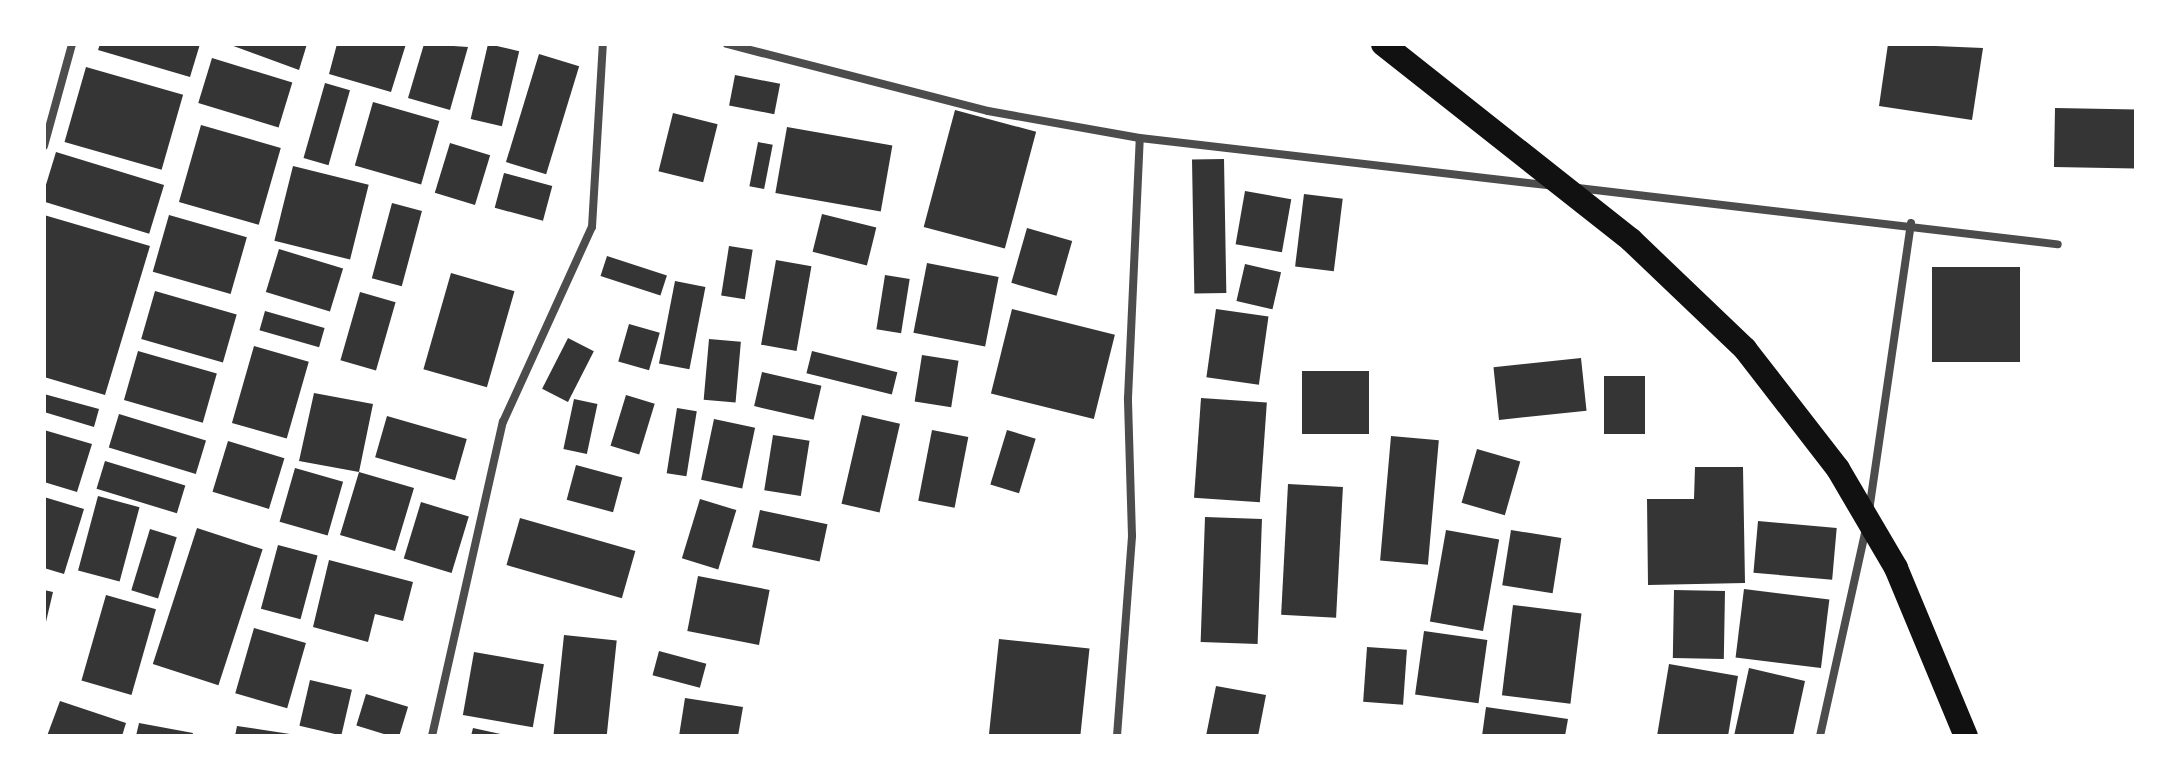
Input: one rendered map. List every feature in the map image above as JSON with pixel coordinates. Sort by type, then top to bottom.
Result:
[{"type":"highway","points":[[1383,44],[1631,240],[1745,349],[1838,469],[1896,568],[1966,736]]},
{"type":"street","points":[[44,146],[72,44]]},
{"type":"street","points":[[432,736],[503,422],[592,227],[603,44]]},
{"type":"street","points":[[727,44],[988,111],[1140,138],[1911,223],[2058,244]]},
{"type":"street","points":[[1117,736],[1132,536],[1128,398],[1140,138]]},
{"type":"street","points":[[1820,736],[1879,455],[1911,223]]},
{"type":"building","points":[[100,44],[200,44],[190,77],[98,50]]},
{"type":"building","points":[[228,44],[307,44],[299,70]]},
{"type":"building","points":[[337,44],[406,44],[391,92],[329,74]]},
{"type":"building","points":[[424,44],[468,47],[450,110],[408,98]]},
{"type":"building","points":[[488,44],[519,51],[502,126],[471,119]]},
{"type":"building","points":[[1888,44],[1983,48],[1972,120],[1879,106]]},
{"type":"building","points":[[539,54],[579,66],[546,174],[506,162]]},
{"type":"building","points":[[212,58],[292,83],[279,128],[198,103]]},
{"type":"building","points":[[86,67],[183,95],[162,170],[65,142]]},
{"type":"building","points":[[735,75],[780,84],[774,114],[729,105]]},
{"type":"building","points":[[325,83],[350,90],[328,165],[304,158]]},
{"type":"building","points":[[373,102],[439,121],[421,184],[355,165]]},
{"type":"building","points":[[2055,108],[2136,109],[2135,168],[2054,167]]},
{"type":"building","points":[[955,110],[1036,132],[1005,249],[924,227]]},
{"type":"building","points":[[673,113],[718,124],[703,182],[658,171]]},
{"type":"building","points":[[201,125],[281,148],[259,225],[179,202]]},
{"type":"building","points":[[787,127],[892,146],[881,212],[775,193]]},
{"type":"building","points":[[758,142],[773,145],[764,189],[749,186]]},
{"type":"building","points":[[450,143],[490,155],[475,205],[435,193]]},
{"type":"building","points":[[56,152],[164,185],[149,234],[44,202],[44,191]]},
{"type":"building","points":[[1224,159],[1226,293],[1194,294],[1192,160]]},
{"type":"building","points":[[293,166],[369,185],[350,260],[274,241]]},
{"type":"building","points":[[504,173],[552,186],[543,221],[495,208]]},
{"type":"building","points":[[1245,191],[1291,199],[1282,252],[1236,244]]},
{"type":"building","points":[[1304,194],[1343,199],[1334,271],[1295,266]]},
{"type":"building","points":[[392,203],[422,211],[402,286],[372,278]]},
{"type":"building","points":[[822,214],[876,228],[867,265],[813,252]]},
{"type":"building","points":[[44,215],[150,246],[105,395],[44,377]]},
{"type":"building","points":[[169,215],[247,237],[231,294],[153,272]]},
{"type":"building","points":[[1027,228],[1072,241],[1056,296],[1011,283]]},
{"type":"building","points":[[729,246],[753,250],[745,299],[721,295]]},
{"type":"building","points":[[279,249],[343,269],[330,312],[266,292]]},
{"type":"building","points":[[607,256],[667,275],[660,295],[601,276]]},
{"type":"building","points":[[776,260],[811,266],[797,351],[761,345]]},
{"type":"building","points":[[927,263],[999,277],[985,347],[913,333]]},
{"type":"building","points":[[1245,264],[1281,272],[1273,309],[1236,301]]},
{"type":"building","points":[[1932,267],[2020,267],[2020,362],[1932,362]]},
{"type":"building","points":[[451,273],[514,291],[487,387],[423,369]]},
{"type":"building","points":[[885,275],[910,279],[901,333],[876,329]]},
{"type":"building","points":[[675,281],[705,287],[689,369],[659,363]]},
{"type":"building","points":[[155,291],[237,314],[223,362],[141,339]]},
{"type":"building","points":[[360,292],[396,302],[376,370],[340,360]]},
{"type":"building","points":[[1012,309],[1115,335],[1094,419],[991,393]]},
{"type":"building","points":[[1216,309],[1268,316],[1259,385],[1206,377]]},
{"type":"building","points":[[265,311],[325,328],[319,347],[259,330]]},
{"type":"building","points":[[629,324],[660,333],[649,370],[618,361]]},
{"type":"building","points":[[568,338],[594,351],[568,402],[542,389]]},
{"type":"building","points":[[709,339],[741,342],[736,403],[704,400]]},
{"type":"building","points":[[254,346],[309,362],[287,439],[232,423]]},
{"type":"building","points":[[138,351],[217,374],[203,423],[124,400]]},
{"type":"building","points":[[812,351],[897,372],[892,395],[806,373]]},
{"type":"building","points":[[922,355],[959,361],[951,407],[915,401]]},
{"type":"building","points":[[1581,358],[1587,411],[1499,420],[1493,367]]},
{"type":"building","points":[[1302,371],[1369,371],[1369,434],[1302,434]]},
{"type":"building","points":[[762,372],[821,386],[814,420],[754,406]]},
{"type":"building","points":[[1604,376],[1645,376],[1645,434],[1604,434]]},
{"type":"building","points":[[314,393],[373,404],[359,472],[299,461]]},
{"type":"building","points":[[44,394],[99,409],[94,427],[44,412]]},
{"type":"building","points":[[626,395],[655,404],[639,454],[611,446]]},
{"type":"building","points":[[1201,398],[1267,403],[1260,502],[1194,498]]},
{"type":"building","points":[[574,399],[597,404],[587,454],[563,449]]},
{"type":"building","points":[[677,408],[697,411],[686,476],[667,473]]},
{"type":"building","points":[[119,414],[206,441],[196,474],[109,447]]},
{"type":"building","points":[[862,415],[900,424],[880,512],[842,504]]},
{"type":"building","points":[[387,416],[467,439],[455,480],[375,457]]},
{"type":"building","points":[[714,419],[755,428],[742,488],[701,480]]},
{"type":"building","points":[[44,430],[92,444],[77,492],[44,482]]},
{"type":"building","points":[[932,430],[968,437],[955,508],[918,501]]},
{"type":"building","points":[[1007,430],[1036,439],[1019,493],[990,485]]},
{"type":"building","points":[[773,435],[810,441],[801,496],[764,490]]},
{"type":"building","points":[[1391,436],[1439,440],[1428,565],[1380,561]]},
{"type":"building","points":[[228,441],[284,458],[269,509],[213,492]]},
{"type":"building","points":[[1477,449],[1520,461],[1505,515],[1462,503]]},
{"type":"building","points":[[105,461],[185,486],[177,513],[97,489]]},
{"type":"building","points":[[576,465],[622,477],[613,512],[567,500]]},
{"type":"building","points":[[1695,467],[1743,467],[1745,583],[1648,585],[1647,499],[1694,499]]},
{"type":"building","points":[[295,468],[343,482],[328,536],[280,522]]},
{"type":"building","points":[[359,472],[414,488],[395,551],[340,535]]},
{"type":"building","points":[[1288,484],[1343,487],[1336,618],[1281,615]]},
{"type":"building","points":[[98,496],[140,507],[120,582],[78,570]]},
{"type":"building","points":[[44,497],[84,509],[64,574],[44,568]]},
{"type":"building","points":[[700,499],[736,510],[718,569],[682,558]]},
{"type":"building","points":[[421,502],[469,517],[452,573],[404,558]]},
{"type":"building","points":[[760,510],[827,524],[820,562],[752,547]]},
{"type":"building","points":[[1205,517],[1262,519],[1258,644],[1201,642]]},
{"type":"building","points":[[520,518],[635,551],[622,598],[506,565]]},
{"type":"building","points":[[1758,521],[1837,528],[1832,580],[1753,573]]},
{"type":"building","points":[[197,528],[263,549],[218,685],[153,664]]},
{"type":"building","points":[[150,529],[177,537],[158,598],[131,590]]},
{"type":"building","points":[[1446,530],[1499,539],[1483,631],[1430,622]]},
{"type":"building","points":[[1511,530],[1561,538],[1553,593],[1502,585]]},
{"type":"building","points":[[278,545],[318,556],[301,619],[261,609]]},
{"type":"building","points":[[329,560],[413,582],[403,621],[375,614],[368,642],[313,627]]},
{"type":"building","points":[[698,576],[770,590],[759,645],[687,631]]},
{"type":"building","points":[[1744,589],[1829,599],[1821,668],[1736,657]]},
{"type":"building","points":[[44,590],[53,592],[45,626],[44,626]]},
{"type":"building","points":[[1674,590],[1725,591],[1724,659],[1673,658]]},
{"type":"building","points":[[106,595],[156,609],[131,695],[81,681]]},
{"type":"building","points":[[1513,605],[1581,613],[1570,704],[1502,695]]},
{"type":"building","points":[[254,628],[306,643],[287,708],[235,693]]},
{"type":"building","points":[[1424,631],[1487,640],[1478,703],[1415,694]]},
{"type":"building","points":[[564,635],[617,641],[607,736],[554,734]]},
{"type":"building","points":[[999,639],[1090,649],[1080,736],[989,736]]},
{"type":"building","points":[[1367,647],[1407,650],[1403,705],[1363,702]]},
{"type":"building","points":[[659,651],[706,664],[700,688],[653,675]]},
{"type":"building","points":[[474,652],[544,664],[533,727],[463,715]]},
{"type":"building","points":[[1669,664],[1738,676],[1728,736],[1657,736]]},
{"type":"building","points":[[1749,668],[1805,681],[1793,736],[1734,736]]},
{"type":"building","points":[[310,680],[352,690],[341,735],[299,726]]},
{"type":"building","points":[[1216,686],[1266,695],[1258,736],[1206,736]]},
{"type":"building","points":[[366,694],[408,707],[399,736],[356,726]]},
{"type":"building","points":[[685,698],[743,707],[738,736],[679,736]]},
{"type":"building","points":[[60,701],[126,723],[122,736],[47,736]]},
{"type":"building","points":[[1486,707],[1568,719],[1565,736],[1482,736]]},
{"type":"building","points":[[139,723],[193,733],[192,736],[136,736]]},
{"type":"building","points":[[237,726],[290,734],[235,736]]},
{"type":"building","points":[[473,728],[505,735],[471,736]]}]
